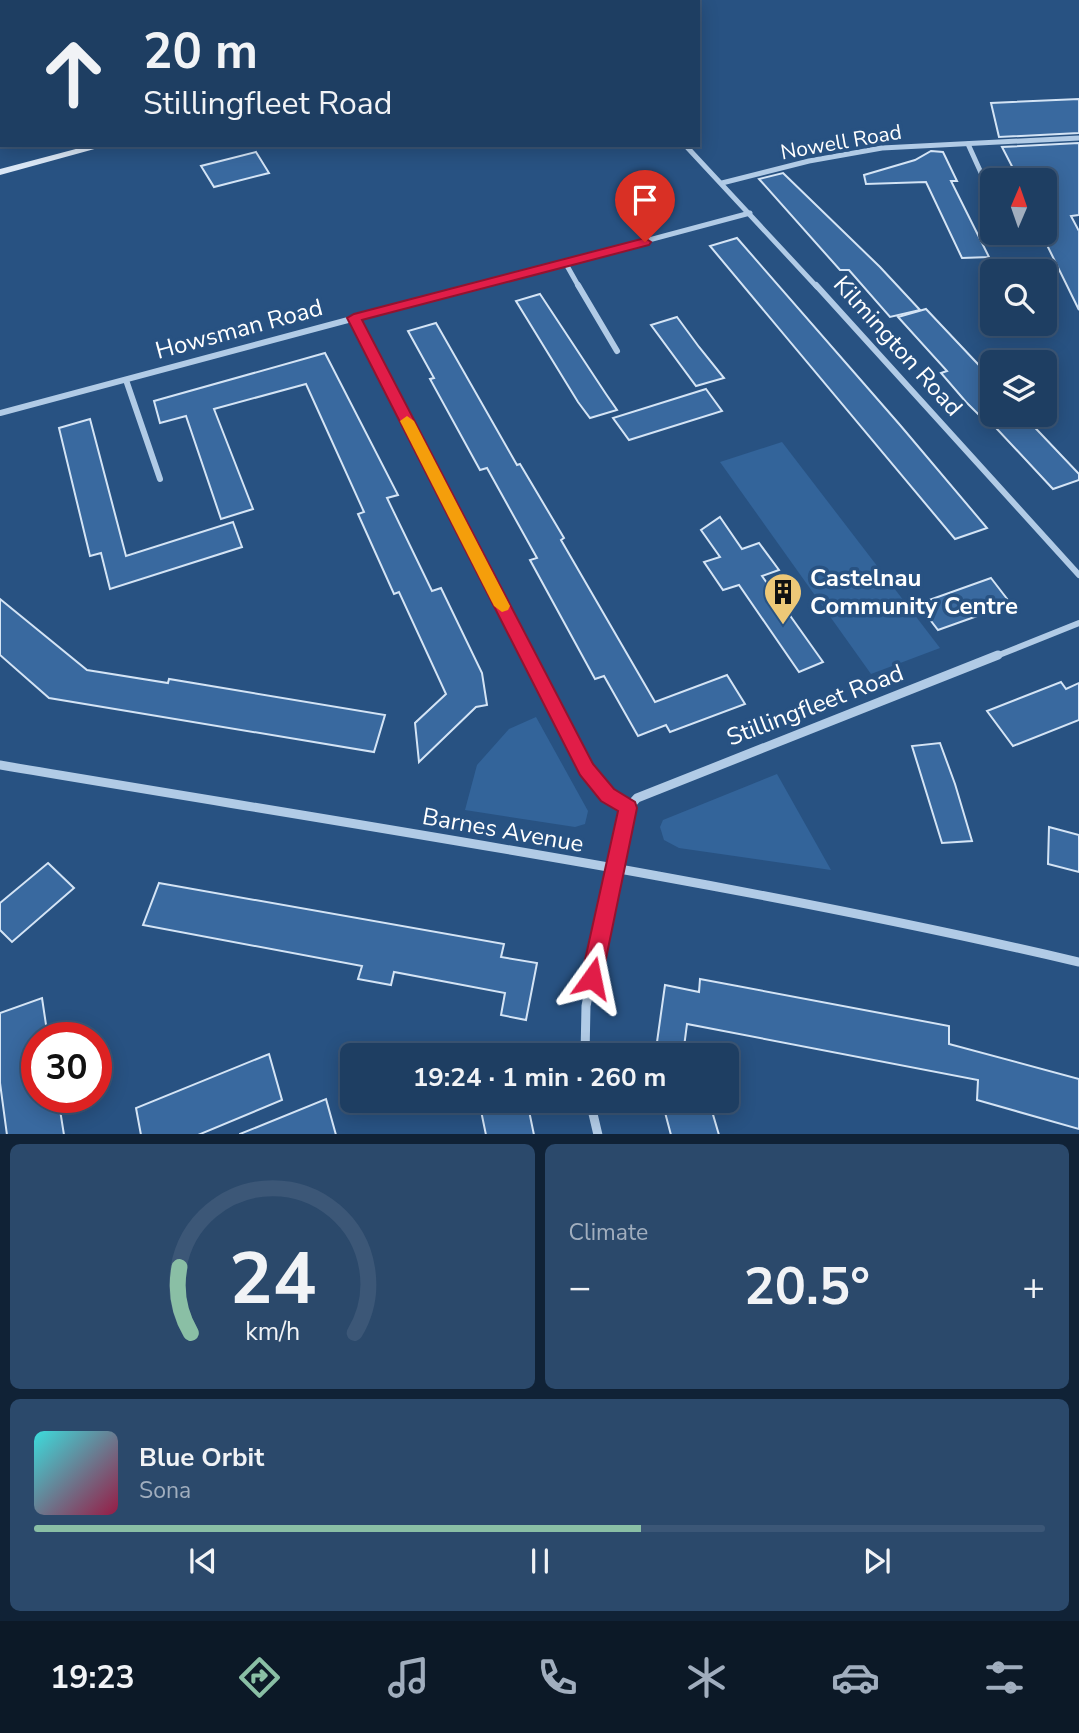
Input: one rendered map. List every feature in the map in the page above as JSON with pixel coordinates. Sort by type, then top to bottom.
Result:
[{"type":"main road","points":[[0,172],[96,147]]},
{"type":"street","name":"Nowell Road","points":[[722,183],[863,150],[1079,138]]},
{"type":"street","points":[[968,144],[980,170]]},
{"type":"street","name":"Kilmington Road","points":[[687,147],[1079,575]]},
{"type":"street","name":"Howsman Road","points":[[0,413],[750,213]]},
{"type":"street","points":[[566,264],[617,351]]},
{"type":"street","points":[[354,318],[587,770],[607,795],[628,808],[586,1006],[585,1043]]},
{"type":"street","points":[[126,380],[160,479]]},
{"type":"street","name":"Stillingfleet Road","points":[[628,808],[648,791],[1079,623]]},
{"type":"street","name":"Barnes Avenue","points":[[0,765],[614,869],[929,927],[1079,962]]},
{"type":"street","points":[[593,1113],[598,1134]]},
{"type":"shaded area","points":[[782,442],[940,648],[871,674],[720,462]]},
{"type":"shaded area","points":[[536,717],[588,811],[585,824],[575,827],[465,810],[477,765],[509,729]]},
{"type":"shaded area","points":[[777,774],[831,870],[679,848],[664,840],[660,827],[663,820]]},
{"type":"building","points":[[1079,99],[1079,133],[999,137],[991,103]]},
{"type":"building","points":[[1079,143],[1079,215],[1071,216],[1079,231],[1079,310],[1057,265],[1057,259],[1054,259],[1047,245],[1057,245],[1057,168],[1013,168],[1002,147]]},
{"type":"building","points":[[931,151],[943,152],[957,181],[951,181],[980,239],[980,245],[983,245],[989,257],[962,258],[926,182],[866,184],[864,175],[915,160]]},
{"type":"building","points":[[256,152],[269,173],[214,187],[201,166]]},
{"type":"building","points":[[783,173],[880,267],[920,310],[890,317],[849,270],[840,270],[759,179]]},
{"type":"building","points":[[737,238],[987,528],[955,539],[710,246]]},
{"type":"building","points":[[540,294],[617,410],[590,418],[578,402],[516,301]]},
{"type":"building","points":[[926,309],[980,366],[980,416],[941,373],[947,371],[898,317]]},
{"type":"building","points":[[677,317],[724,378],[696,386],[651,325]]},
{"type":"building","points":[[436,323],[517,465],[520,464],[564,538],[561,540],[655,702],[727,675],[745,704],[670,732],[666,725],[638,736],[604,676],[595,679],[530,560],[537,558],[487,468],[480,470],[430,379],[434,378],[408,331]]},
{"type":"building","points":[[325,353],[398,495],[387,498],[432,591],[441,588],[482,673],[487,705],[476,707],[419,762],[415,723],[446,694],[399,592],[394,594],[358,514],[364,512],[306,384],[214,409],[253,509],[221,519],[186,416],[160,423],[154,401]]},
{"type":"building","points":[[706,389],[722,411],[629,440],[613,418]]},
{"type":"building","points":[[90,419],[126,556],[233,522],[242,547],[110,589],[101,553],[90,556],[59,428]]},
{"type":"building","points":[[995,427],[1034,427],[1079,474],[1079,480],[1053,489]]},
{"type":"building","name":"Castelnau Community Centre","points":[[720,517],[742,549],[759,543],[779,570],[762,576],[823,662],[799,672],[739,585],[723,590],[704,562],[720,557],[701,530]]},
{"type":"building","points":[[991,578],[1011,604],[938,630],[918,604]]},
{"type":"building","points":[[0,599],[87,670],[168,683],[169,679],[385,715],[374,752],[49,698],[0,655]]},
{"type":"building","points":[[1061,682],[1066,689],[1079,683],[1079,720],[1013,746],[987,711]]},
{"type":"building","points":[[940,743],[972,841],[942,843],[912,746]]},
{"type":"building","points":[[1049,827],[1079,835],[1079,872],[1048,864]]},
{"type":"building","points":[[48,863],[74,888],[12,942],[0,930],[0,903]]},
{"type":"building","points":[[159,883],[504,944],[501,957],[537,963],[526,1020],[501,1015],[505,993],[394,972],[391,985],[358,979],[362,966],[143,925]]},
{"type":"building","points":[[700,979],[949,1026],[949,1044],[1079,1079],[1079,1129],[977,1100],[978,1080],[687,1024],[685,1043],[657,1042],[665,985],[699,992]]},
{"type":"building","points":[[42,998],[46,1022],[21,1022],[21,1113],[61,1113],[64,1134],[7,1134],[0,1083],[0,1013]]},
{"type":"building","points":[[269,1054],[282,1100],[200,1134],[141,1134],[136,1108]]},
{"type":"building","points":[[326,1099],[336,1134],[240,1134]]},
{"type":"building","points":[[481,1113],[529,1113],[534,1134],[486,1134]]},
{"type":"building","points":[[665,1113],[713,1113],[719,1134],[671,1134]]},
{"type":"slow traffic","points":[[407,421],[502,606]]},
{"type":"place","name":"Castelnau Community Centre","points":[[783,626]]},
{"type":"route","points":[[592,978],[628,808],[607,795],[587,770],[354,318],[645,242]]}]
